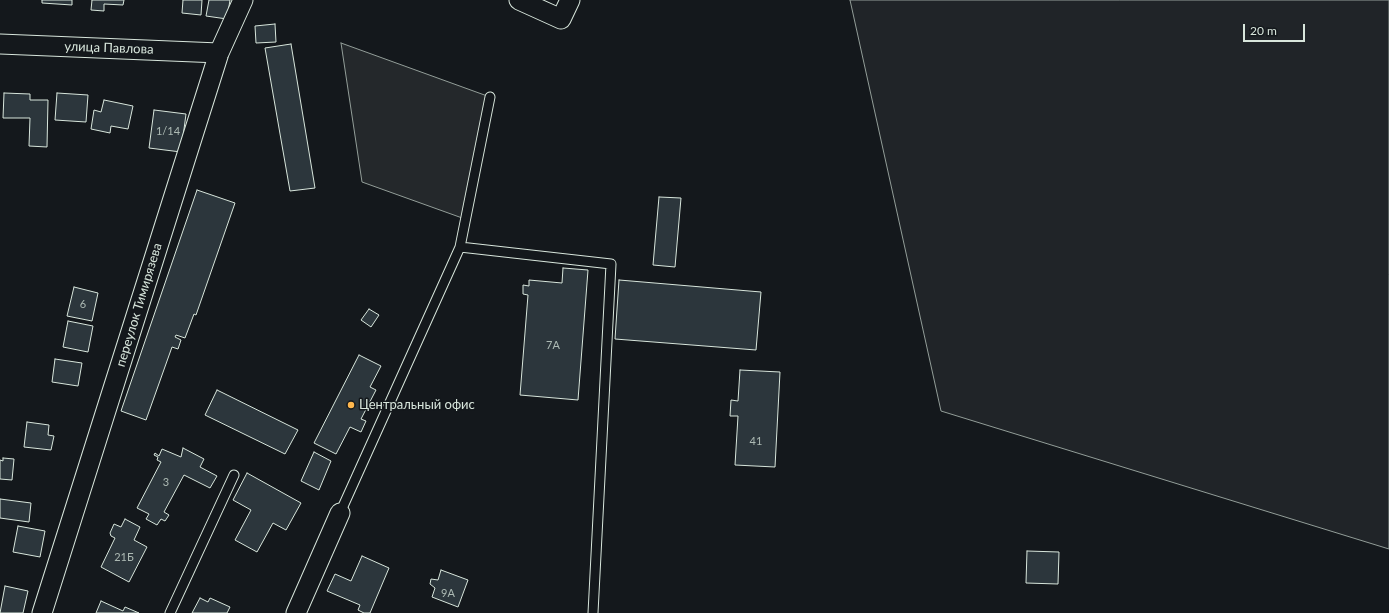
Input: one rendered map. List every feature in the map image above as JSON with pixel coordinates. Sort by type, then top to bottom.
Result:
[{"type":"street","name":"переулок Тимирязева","points":[[42,613],[219,53],[243,0]]},
{"type":"street","points":[[519,0],[561,19],[570,0]]},
{"type":"street","name":"улица Павлова","points":[[0,44],[219,53]]},
{"type":"street","points":[[296,613],[340,513]]},
{"type":"lane","points":[[340,513],[460,248],[490,97]]},
{"type":"lane","points":[[460,248],[610,264],[593,613]]},
{"type":"lane","points":[[170,613],[234,475]]},
{"type":"shaded area","points":[[850,0],[1389,0],[1389,549],[941,411]]},
{"type":"shaded area","points":[[341,43],[490,97],[465,219],[362,182]]},
{"type":"building","points":[[42,0],[72,0],[72,5],[42,3]]},
{"type":"building","points":[[92,0],[124,0],[123,5],[104,4],[104,11],[91,10]]},
{"type":"building","points":[[183,0],[202,0],[201,15],[182,13]]},
{"type":"building","points":[[209,0],[230,0],[227,19],[206,16]]},
{"type":"building","points":[[275,24],[276,42],[256,43],[255,26]]},
{"type":"building","points":[[291,44],[315,188],[290,191],[265,48]]},
{"type":"building","points":[[4,93],[30,94],[30,100],[48,100],[47,147],[29,146],[30,118],[3,118]]},
{"type":"building","points":[[57,93],[88,95],[86,122],[55,120]]},
{"type":"building","points":[[104,100],[133,106],[128,129],[111,126],[110,133],[91,129],[94,110],[101,112]]},
{"type":"building","points":[[154,110],[186,114],[181,152],[149,148]]},
{"type":"building","points":[[197,190],[235,203],[196,315],[194,314],[185,338],[176,335],[175,337],[181,340],[178,349],[172,347],[146,420],[121,411]]},
{"type":"building","points":[[659,197],[681,198],[675,267],[653,265]]},
{"type":"building","points":[[563,268],[588,270],[578,400],[520,395],[528,295],[523,294],[523,285],[529,286],[529,280],[562,283]]},
{"type":"building","points":[[619,280],[761,292],[756,350],[615,339]]},
{"type":"building","points":[[74,287],[98,293],[92,321],[67,316]]},
{"type":"building","points":[[369,309],[379,315],[371,327],[361,320]]},
{"type":"building","points":[[68,321],[93,326],[88,352],[63,347]]},
{"type":"building","name":"Центральный офис","points":[[359,355],[381,366],[370,387],[376,390],[361,419],[366,421],[361,432],[350,427],[336,454],[314,443]]},
{"type":"building","points":[[55,359],[82,363],[78,386],[52,382]]},
{"type":"building","points":[[740,370],[780,372],[775,467],[735,465],[738,416],[730,416],[731,400],[738,401]]},
{"type":"building","points":[[217,390],[298,430],[285,454],[205,415]]},
{"type":"building","points":[[27,422],[49,425],[48,435],[54,436],[51,450],[24,447]]},
{"type":"building","points":[[183,448],[204,459],[200,467],[217,476],[210,488],[184,475],[164,512],[169,515],[165,521],[161,519],[157,525],[146,519],[149,514],[137,508],[161,462],[157,460],[158,457],[154,455],[155,453],[159,456],[162,449],[181,457]]},
{"type":"building","points":[[314,452],[331,461],[319,490],[301,481]]},
{"type":"building","points":[[3,458],[14,459],[12,480],[0,479],[0,460],[3,461]]},
{"type":"building","points":[[247,473],[301,503],[286,530],[273,523],[257,552],[235,540],[251,510],[233,500]]},
{"type":"building","points":[[0,499],[31,503],[29,522],[0,518]]},
{"type":"building","points":[[125,519],[140,527],[134,540],[147,547],[129,582],[101,567],[115,538],[111,536],[110,533],[114,524],[121,527]]},
{"type":"building","points":[[18,526],[45,531],[40,557],[13,552]]},
{"type":"building","points":[[1027,551],[1059,552],[1058,584],[1026,583]]},
{"type":"building","points":[[362,556],[389,568],[370,613],[364,613],[358,610],[360,605],[327,591],[335,574],[351,581]]},
{"type":"building","points":[[441,570],[468,580],[458,607],[432,597],[435,588],[430,584],[431,579],[438,580]]},
{"type":"building","points":[[5,586],[28,591],[23,613],[0,613]]},
{"type":"building","points":[[200,598],[208,602],[210,598],[230,607],[227,613],[192,613]]},
{"type":"building","points":[[101,601],[123,611],[125,607],[139,613],[96,613]]},
{"type":"place","name":"Центральный офис","points":[[351,405]]}]
